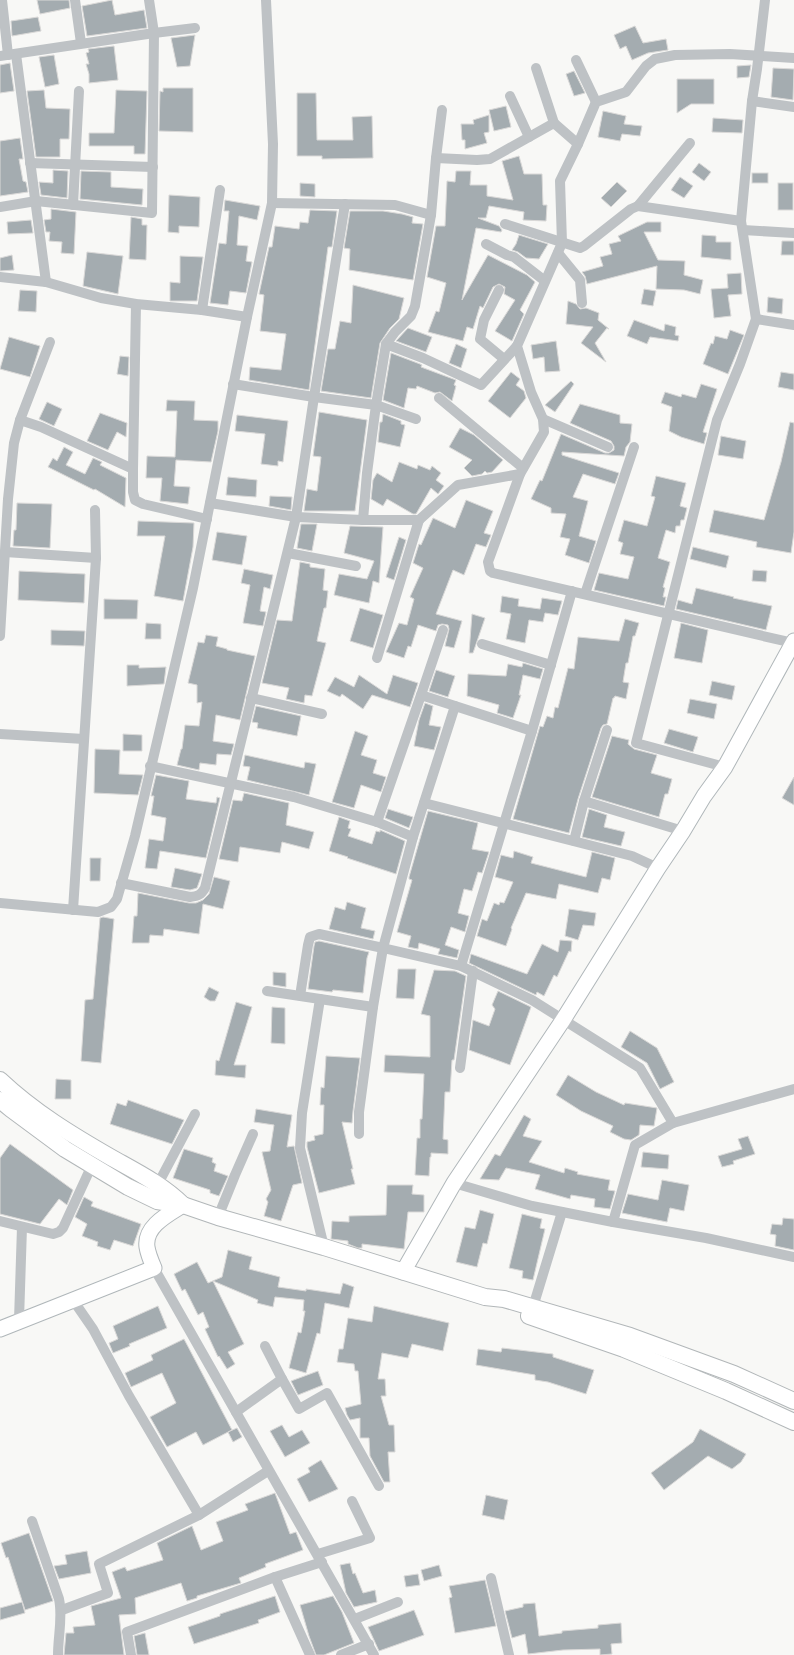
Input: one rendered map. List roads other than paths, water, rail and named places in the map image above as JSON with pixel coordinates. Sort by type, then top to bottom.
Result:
[{"type":"main road","points":[[403,1272],[454,1183],[563,1020],[704,796],[725,767],[794,642]]},
{"type":"main road","points":[[0,1080],[21,1100],[50,1121],[158,1184],[183,1205]]},
{"type":"main road","points":[[0,1100],[59,1145],[128,1187],[157,1201],[183,1205],[218,1217],[324,1247],[485,1297],[502,1307],[624,1348],[726,1391],[794,1422]]},
{"type":"main road","points":[[0,1329],[18,1320],[154,1268],[147,1247],[148,1238],[153,1226],[183,1205]]},
{"type":"main road","points":[[485,1297],[504,1298],[630,1336],[734,1374],[794,1401]]},
{"type":"street","points":[[2,0],[8,55],[30,163],[36,201],[46,282]]},
{"type":"street","points":[[74,0],[81,43]]},
{"type":"street","points":[[0,207],[36,201],[152,213],[154,33],[148,0]]},
{"type":"street","points":[[0,903],[98,912],[110,907],[117,899],[134,836],[207,519],[233,384],[272,203],[273,144],[266,0]]},
{"type":"street","points":[[725,767],[636,744],[717,420],[740,364],[756,319],[742,226],[752,101],[765,0]]},
{"type":"street","points":[[8,55],[81,43],[195,28]]},
{"type":"street","points":[[386,344],[423,358],[481,385],[517,346],[558,253],[562,243],[560,181],[596,102],[626,92],[646,66],[655,59],[675,55],[759,55],[794,58]]},
{"type":"street","points":[[576,60],[596,102]]},
{"type":"street","points":[[536,68],[554,124],[578,144]]},
{"type":"street","points":[[73,205],[79,91]]},
{"type":"street","points":[[510,96],[529,136]]},
{"type":"street","points":[[752,101],[794,107]]},
{"type":"street","points":[[363,520],[367,473],[386,344],[395,332],[411,316],[415,306],[430,215],[442,110]]},
{"type":"street","points":[[436,158],[477,160],[490,159],[529,136],[554,124]]},
{"type":"street","points":[[505,224],[580,248],[631,209],[638,206],[690,143]]},
{"type":"street","points":[[30,163],[153,167]]},
{"type":"street","points":[[202,310],[220,190]]},
{"type":"street","points":[[272,203],[395,205],[430,215]]},
{"type":"street","points":[[121,883],[190,897],[202,894],[205,888],[296,517],[345,204]]},
{"type":"street","points":[[638,206],[742,226],[794,233]]},
{"type":"street","points":[[486,244],[514,257],[545,281]]},
{"type":"street","points":[[558,253],[580,280],[582,303]]},
{"type":"street","points":[[0,277],[46,282],[101,298],[136,304],[202,310],[247,317]]},
{"type":"street","points":[[499,290],[484,320],[480,339],[504,360]]},
{"type":"street","points":[[136,304],[133,469],[133,492],[135,500],[143,504],[207,519]]},
{"type":"street","points":[[756,319],[794,325]]},
{"type":"street","points":[[0,636],[8,499],[14,443],[20,420],[50,342]]},
{"type":"street","points":[[517,346],[531,392],[543,419],[544,432],[522,471],[488,562],[490,571],[493,573],[668,615],[794,642]]},
{"type":"street","points":[[233,384],[376,405],[416,419]]},
{"type":"street","points":[[439,398],[522,471]]},
{"type":"street","points":[[543,419],[608,447]]},
{"type":"street","points":[[20,420],[41,427],[133,469]]},
{"type":"street","points":[[585,594],[634,447]]},
{"type":"street","points":[[377,658],[419,520],[458,484],[522,471]]},
{"type":"street","points":[[210,503],[296,517],[363,520],[419,520]]},
{"type":"street","points":[[73,910],[96,558],[95,510]]},
{"type":"street","points":[[5,552],[96,558]]},
{"type":"street","points":[[288,553],[356,566]]},
{"type":"street","points":[[461,966],[532,731],[572,591]]},
{"type":"street","points":[[377,822],[444,630]]},
{"type":"street","points":[[482,644],[551,665]]},
{"type":"street","points":[[421,695],[532,731]]},
{"type":"street","points":[[252,698],[322,714]]},
{"type":"street","points":[[359,1134],[359,1112],[373,1006],[383,948],[413,837],[455,706]]},
{"type":"street","points":[[574,841],[584,801],[607,730]]},
{"type":"street","points":[[0,734],[84,739]]},
{"type":"street","points":[[150,766],[294,797],[377,822],[413,837]]},
{"type":"street","points":[[584,801],[683,831]]},
{"type":"street","points":[[424,803],[632,856],[658,868]]},
{"type":"street","points":[[300,996],[310,937],[319,934],[461,966],[532,1000],[640,1068],[673,1123]]},
{"type":"street","points":[[460,1068],[473,971]]},
{"type":"street","points":[[267,991],[373,1006]]},
{"type":"street","points":[[320,999],[302,1113],[300,1148],[324,1247]]},
{"type":"street","points":[[613,1222],[635,1145],[673,1123],[794,1090]]},
{"type":"street","points":[[158,1184],[195,1114]]},
{"type":"street","points":[[218,1217],[232,1180],[253,1134]]},
{"type":"street","points":[[0,1221],[53,1234],[59,1232],[63,1228],[92,1165]]},
{"type":"street","points":[[454,1183],[532,1206],[706,1238],[794,1257]]},
{"type":"street","points":[[533,1307],[562,1212]]},
{"type":"street","points":[[18,1320],[22,1227]]},
{"type":"street","points":[[154,1268],[268,1471],[355,1619],[374,1655]]},
{"type":"street","points":[[73,1300],[93,1329],[199,1515]]},
{"type":"street","points":[[265,1346],[299,1409],[328,1393],[379,1486]]},
{"type":"street","points":[[236,1412],[282,1379]]},
{"type":"street","points":[[62,1610],[108,1593],[99,1564],[199,1515],[268,1471]]},
{"type":"street","points":[[131,1655],[127,1632],[275,1577],[370,1538],[352,1501]]},
{"type":"street","points":[[32,1521],[62,1610],[58,1639],[58,1655]]},
{"type":"street","points":[[275,1577],[310,1655]]},
{"type":"street","points":[[491,1578],[509,1655]]},
{"type":"street","points":[[355,1619],[398,1602]]},
{"type":"street","points":[[341,1655],[369,1644]]}]
